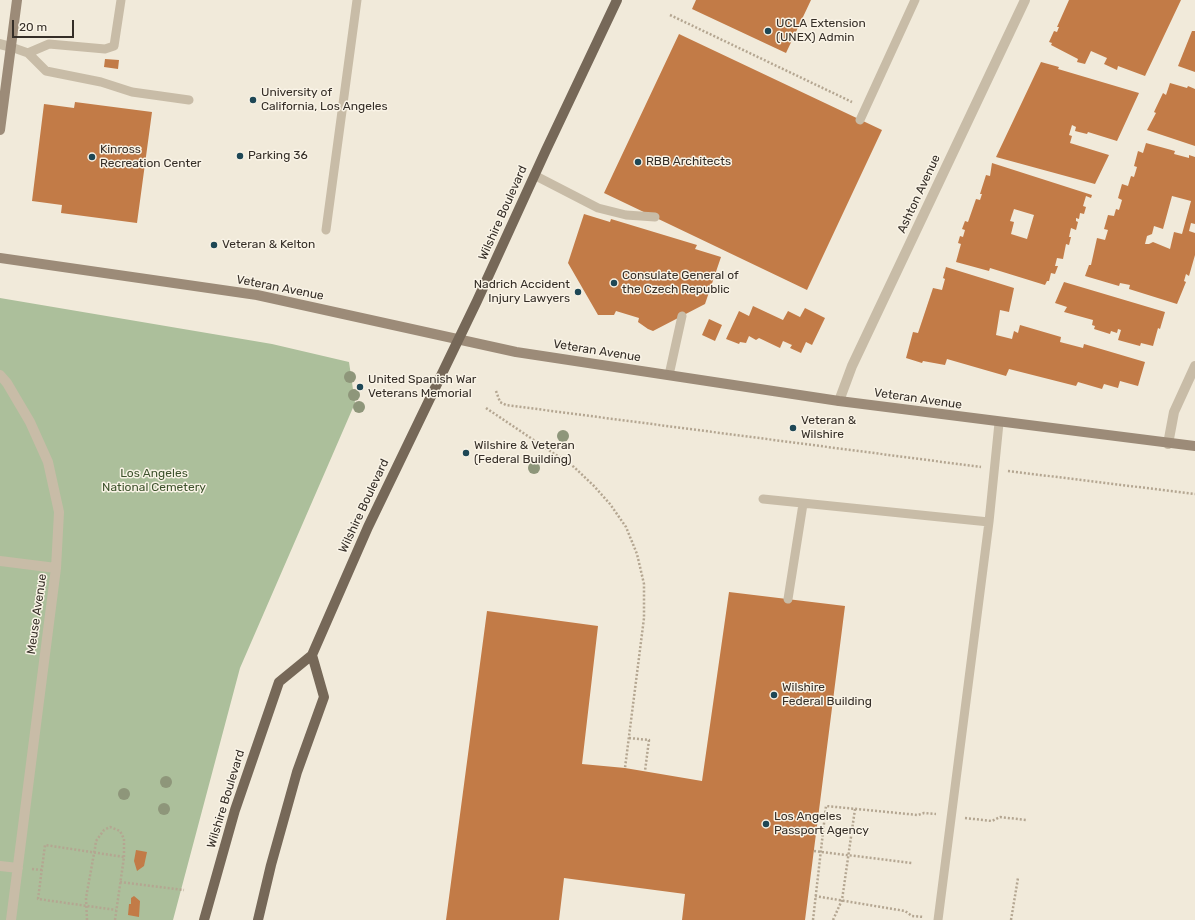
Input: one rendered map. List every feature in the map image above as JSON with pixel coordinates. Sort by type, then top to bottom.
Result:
[{"type":"main road","name":"Wilshire Boulevard","points":[[204,920],[235,810],[279,682],[312,655],[368,527],[459,340],[534,175],[617,0]]},
{"type":"main road","points":[[258,920],[271,865],[297,772],[324,697],[312,655]]},
{"type":"street","points":[[0,130],[16,0]]},
{"type":"street","name":"Ashton Avenue","points":[[838,401],[852,366],[1025,0]]},
{"type":"street","points":[[0,44],[11,47]]},
{"type":"street","name":"Veteran Avenue","points":[[0,258],[257,295],[516,352],[838,401],[999,423],[1195,446]]},
{"type":"street","points":[[1168,444],[1174,412],[1195,366]]},
{"type":"street","name":"Meuse Avenue","points":[[0,375],[7,383],[30,422],[48,462],[59,512],[56,568],[12,920]]},
{"type":"street","points":[[0,561],[56,568]]},
{"type":"street","points":[[0,866],[18,868]]},
{"type":"lane","points":[[28,53],[49,44],[105,49],[114,46],[121,0]]},
{"type":"lane","points":[[326,230],[357,0]]},
{"type":"lane","points":[[860,120],[915,0]]},
{"type":"lane","points":[[11,47],[28,53],[46,71],[101,82],[132,92],[189,100]]},
{"type":"lane","points":[[534,175],[598,208],[626,215],[655,217]]},
{"type":"lane","points":[[669,375],[682,316]]},
{"type":"lane","points":[[938,920],[990,522],[999,423]]},
{"type":"lane","points":[[763,499],[990,522]]},
{"type":"lane","points":[[788,599],[803,504]]},
{"type":"path","points":[[670,15],[866,108]]},
{"type":"path","points":[[496,391],[500,402],[506,405],[979,467]]},
{"type":"path","points":[[486,408],[574,468],[598,490],[626,527],[637,554],[644,584],[644,618],[625,768]]},
{"type":"path","points":[[1018,472],[1195,494]]},
{"type":"path","points":[[629,738],[649,740],[645,771]]},
{"type":"path","points":[[812,920],[826,806],[951,816],[992,821],[1000,817],[1026,820]]},
{"type":"path","points":[[833,920],[842,900],[847,855],[855,809]]},
{"type":"path","points":[[87,920],[86,905],[94,852],[100,834],[110,827],[120,831],[124,839],[124,857],[115,920]]},
{"type":"path","points":[[116,910],[38,898],[45,845],[124,857]]},
{"type":"path","points":[[814,851],[912,863]]},
{"type":"path","points":[[1011,920],[1018,878]]},
{"type":"path","points":[[120,882],[184,890]]},
{"type":"path","points":[[815,896],[905,911]]},
{"type":"green space","name":"Los Angeles National Cemetery","points":[[0,298],[272,344],[349,362],[355,403],[240,668],[173,920],[0,920]]},
{"type":"building","name":"UCLA Extension (UNEX) Admin","points":[[696,0],[811,0],[786,53],[692,9]]},
{"type":"building","points":[[1069,0],[1181,0],[1145,76],[1118,66],[1117,70],[1104,64],[1107,58],[1091,51],[1085,64],[1077,62],[1078,59],[1051,45],[1052,43],[1049,42],[1054,31],[1057,32],[1059,27],[1057,27]]},
{"type":"building","points":[[1192,31],[1195,31],[1195,72],[1178,66]]},
{"type":"building","points":[[679,34],[882,130],[807,290],[604,193]]},
{"type":"building","points":[[105,59],[119,60],[118,69],[104,67]]},
{"type":"building","points":[[1041,62],[1059,67],[1058,69],[1139,93],[1117,141],[1088,132],[1087,134],[1075,131],[1076,127],[1072,125],[1069,135],[1072,136],[1070,143],[1109,155],[1095,184],[996,157]]},
{"type":"building","points":[[1170,83],[1187,88],[1188,86],[1195,89],[1195,146],[1147,130],[1156,113],[1154,112],[1163,93],[1166,95]]},
{"type":"building","name":"Kinross Recreation Center","points":[[75,102],[152,112],[137,223],[61,213],[62,205],[32,201],[44,104],[74,108]]},
{"type":"building","points":[[1146,143],[1175,151],[1174,154],[1189,158],[1189,155],[1195,157],[1195,224],[1191,223],[1189,231],[1195,233],[1195,255],[1189,276],[1186,274],[1184,281],[1186,282],[1177,304],[1129,289],[1130,285],[1120,283],[1119,286],[1085,276],[1089,265],[1091,265],[1097,238],[1105,240],[1108,230],[1104,229],[1108,215],[1114,216],[1116,209],[1119,210],[1122,200],[1118,198],[1122,184],[1128,186],[1131,176],[1134,177],[1137,167],[1134,166],[1138,151],[1143,153]],"holes":[[[1172,196],[1191,201],[1182,234],[1174,232],[1170,249],[1153,242],[1145,244],[1147,236],[1152,234],[1154,226],[1163,229]]]},
{"type":"building","points":[[992,163],[1092,195],[1091,198],[1086,196],[1083,206],[1086,207],[1084,214],[1080,213],[1079,219],[1076,218],[1076,221],[1078,222],[1076,230],[1071,228],[1069,245],[1066,244],[1063,259],[1057,258],[1055,266],[1058,266],[1055,274],[1051,273],[1049,281],[1047,281],[1045,285],[990,268],[989,271],[956,262],[961,244],[958,243],[960,236],[963,237],[965,230],[962,229],[965,221],[968,222],[976,199],[980,200],[982,194],[980,194],[986,175],[990,176]],"holes":[[[1014,209],[1034,215],[1027,239],[1011,234],[1014,222],[1010,221]]]},
{"type":"building","points":[[584,214],[610,222],[611,219],[697,245],[695,249],[721,257],[705,304],[653,331],[638,322],[639,318],[616,311],[614,315],[598,315],[568,263]]},
{"type":"building","points":[[946,267],[1014,288],[1009,312],[1000,310],[996,335],[1012,339],[1014,331],[1018,333],[1020,325],[1061,337],[1060,342],[1083,348],[1084,344],[1145,362],[1138,386],[1120,381],[1118,388],[1104,384],[1102,389],[1078,382],[1076,386],[1009,369],[1006,376],[947,359],[945,365],[923,361],[922,363],[906,358],[913,332],[918,333],[933,288],[942,290]]},
{"type":"building","points":[[1064,282],[1165,312],[1160,329],[1158,328],[1153,346],[1141,343],[1140,346],[1118,340],[1121,330],[1118,329],[1117,333],[1111,331],[1110,334],[1094,329],[1095,326],[1092,325],[1093,320],[1064,312],[1067,307],[1055,303]]},
{"type":"building","points":[[753,306],[783,320],[788,311],[800,317],[805,308],[825,318],[812,345],[806,342],[801,353],[790,348],[792,345],[783,341],[780,348],[759,338],[756,340],[749,336],[746,343],[740,342],[739,344],[726,339],[739,311],[749,316]]},
{"type":"building","points":[[709,319],[722,325],[715,341],[702,335]]},
{"type":"building","name":"Wilshire Federal Building","points":[[729,592],[845,606],[805,920],[682,920],[685,894],[564,878],[559,920],[446,920],[487,611],[598,626],[582,764],[625,768],[702,781]]},
{"type":"building","points":[[136,850],[147,852],[144,866],[137,871],[134,861]]},
{"type":"building","points":[[134,896],[140,901],[139,917],[128,915],[129,904],[131,904],[131,898]]},
{"type":"place","name":"UCLA Extension (UNEX) Admin","points":[[768,31]]},
{"type":"place","name":"University of California, Los Angeles","points":[[253,100]]},
{"type":"place","name":"Parking 36","points":[[240,156]]},
{"type":"place","name":"Kinross Recreation Center","points":[[92,157]]},
{"type":"place","name":"RBB Architects","points":[[638,162]]},
{"type":"place","name":"Veteran & Kelton","points":[[214,245]]},
{"type":"place","name":"Consulate General of the Czech Republic","points":[[614,283]]},
{"type":"place","name":"Nadrich Accident Injury Lawyers","points":[[578,292]]},
{"type":"place","name":"United Spanish War Veterans Memorial","points":[[360,387]]},
{"type":"place","name":"Veteran & Wilshire","points":[[793,428]]},
{"type":"place","name":"Wilshire & Veteran (Federal Building)","points":[[466,453]]},
{"type":"place","name":"Wilshire Federal Building","points":[[774,695]]},
{"type":"place","name":"Los Angeles Passport Agency","points":[[766,824]]}]
